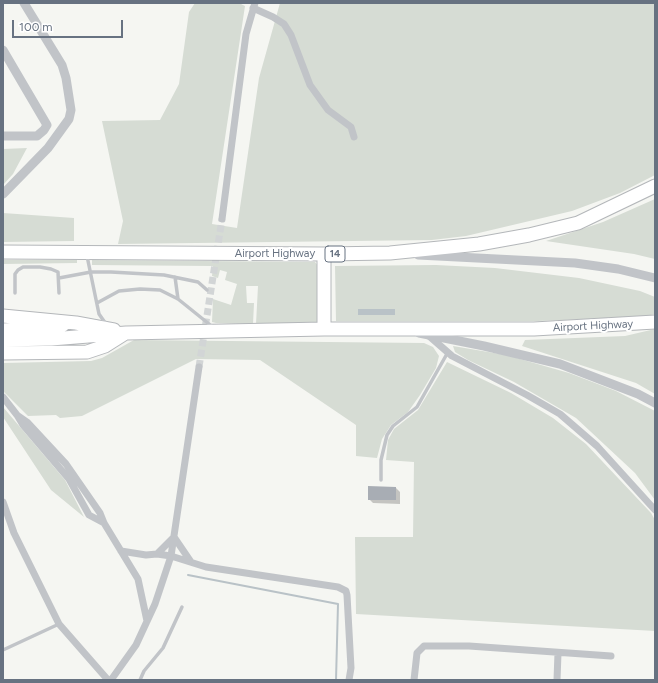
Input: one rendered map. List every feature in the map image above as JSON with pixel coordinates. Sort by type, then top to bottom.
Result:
[{"type":"highway","name":"Airport Highway","points":[[3,252],[390,253],[479,244],[578,222],[655,186]]},
{"type":"highway","points":[[324,254],[324,329]]},
{"type":"highway","points":[[3,316],[76,323],[126,334]]},
{"type":"highway","name":"Airport Highway","points":[[3,340],[218,331],[324,329],[534,329],[655,322]]},
{"type":"highway","points":[[3,330],[46,328],[76,323]]},
{"type":"highway","points":[[3,353],[87,352],[105,346],[126,334]]},
{"type":"street","points":[[3,194],[48,148],[69,119],[71,110],[66,78],[62,65],[24,3]]},
{"type":"street","points":[[222,219],[246,34],[254,5],[284,24],[291,35],[310,85],[328,110],[351,127],[354,137]]},
{"type":"street","points":[[3,50],[47,125],[37,136],[3,136]]},
{"type":"street","points":[[390,253],[575,263],[618,269],[655,278]]},
{"type":"street","points":[[404,330],[484,346],[560,364],[638,394],[655,403]]},
{"type":"street","points":[[428,335],[448,352],[560,414],[597,446],[655,510]]},
{"type":"street","points":[[111,680],[136,645],[147,621],[171,556],[199,367]]},
{"type":"street","points":[[4,400],[17,415],[23,425],[70,479],[81,502],[90,515],[104,523]]},
{"type":"street","points":[[17,415],[27,422],[66,464],[90,497],[138,579],[147,621]]},
{"type":"street","points":[[81,502],[90,497]]},
{"type":"street","points":[[3,502],[14,533],[59,624],[108,680]]},
{"type":"street","points":[[157,554],[174,537]]},
{"type":"street","points":[[174,537],[191,562]]},
{"type":"street","points":[[121,551],[146,555],[157,554],[171,556],[206,567],[338,587],[346,591],[351,668],[349,680]]},
{"type":"street","points":[[414,680],[417,653],[424,646],[469,646],[610,656]]},
{"type":"street","points":[[557,680],[558,653]]},
{"type":"lane","points":[[86,252],[99,314],[108,329]]},
{"type":"lane","points":[[15,293],[15,274],[23,267],[51,269],[58,272],[59,293]]},
{"type":"lane","points":[[59,278],[91,272],[175,277],[198,282],[206,290]]},
{"type":"lane","points":[[175,277],[178,299]]},
{"type":"lane","points":[[97,303],[118,291],[140,288],[160,290],[178,299],[218,331]]},
{"type":"lane","points":[[381,480],[381,460],[387,435],[393,426],[417,407],[448,352]]},
{"type":"lane","points":[[140,680],[144,671],[163,648],[182,607]]},
{"type":"lane","points":[[3,650],[59,624]]},
{"type":"shaded area","points":[[195,3],[239,3],[245,6],[212,224],[237,228],[259,78],[280,3],[655,3],[655,175],[620,193],[572,211],[466,236],[432,240],[118,244],[123,221],[102,121],[160,120],[179,84],[189,12]]},
{"type":"shaded area","points":[[27,148],[13,174],[3,185],[3,149]]},
{"type":"shaded area","points":[[655,199],[655,259],[634,254],[546,241],[603,222]]},
{"type":"shaded area","points":[[3,213],[74,218],[74,241],[3,242]]},
{"type":"shaded area","points":[[3,260],[77,260],[77,263],[3,264]]},
{"type":"shaded area","points":[[92,260],[315,262],[319,267],[320,321],[317,324],[256,324],[258,286],[246,286],[247,303],[254,303],[253,324],[212,322],[213,299],[231,305],[237,284],[225,280],[227,272],[220,270],[218,278],[212,276],[213,266],[92,265]]},
{"type":"shaded area","points":[[436,265],[495,268],[579,278],[640,291],[655,297],[655,314],[643,317],[538,321],[336,321],[335,266]]},
{"type":"shaded area","points":[[358,309],[395,309],[395,315],[358,315]]},
{"type":"shaded area","points":[[655,329],[655,394],[636,383],[522,346],[525,340],[625,336]]},
{"type":"shaded area","points":[[134,340],[424,343],[433,347],[439,356],[436,368],[420,395],[408,412],[391,425],[382,439],[377,458],[356,456],[356,425],[260,360],[196,359],[82,416],[60,418],[56,415],[28,416],[3,391],[3,363],[91,361],[102,358]]},
{"type":"shaded area","points":[[453,346],[506,355],[569,373],[616,391],[655,411],[655,500],[635,473],[576,418],[514,382],[468,360],[455,352]]},
{"type":"shaded area","points":[[447,362],[511,393],[553,418],[586,444],[651,513],[655,520],[655,631],[356,614],[355,537],[413,537],[414,462],[386,460],[388,440],[394,429],[418,410]]},
{"type":"shaded area","points":[[3,407],[65,480],[84,517],[51,490],[3,417]]},
{"type":"building","points":[[368,486],[396,487],[396,500],[368,500]]},
{"type":"waterway","points":[[188,575],[338,604],[336,680]]},
{"type":"tunnel","points":[[199,367],[222,219]]}]
